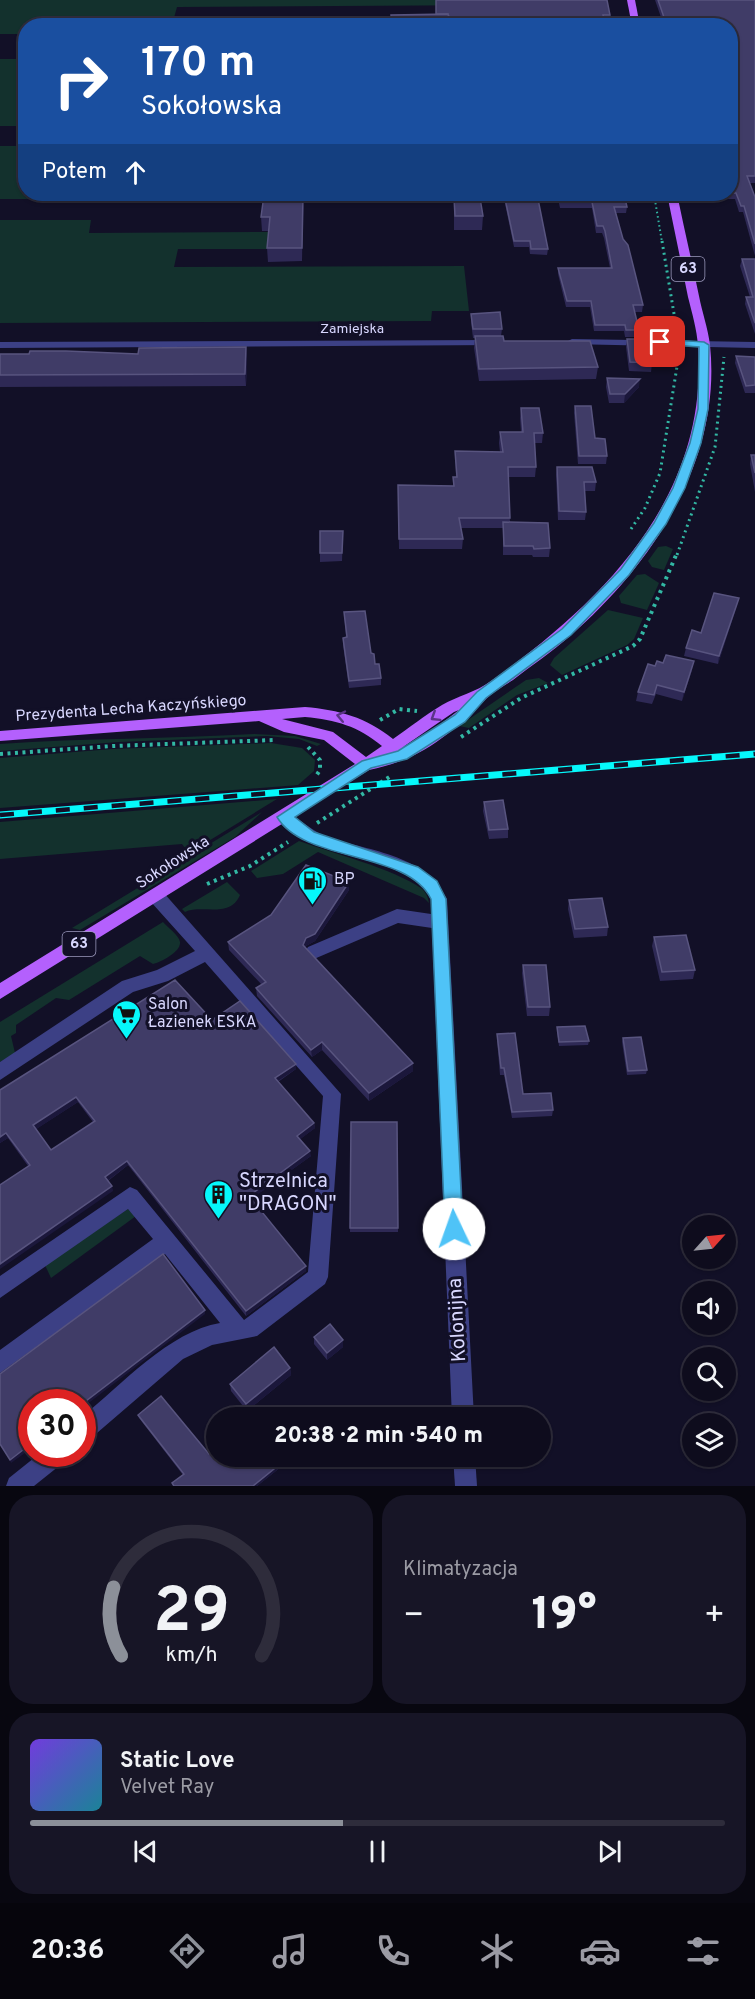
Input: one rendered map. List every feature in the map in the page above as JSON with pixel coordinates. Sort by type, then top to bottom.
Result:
[{"type":"main road","points":[[631,0],[634,18]]},
{"type":"main road","name":"63","points":[[673,201],[704,345]]},
{"type":"main road","name":"Sokołowska","points":[[0,992],[367,765],[460,718],[481,695],[538,655],[575,624],[612,587],[639,554],[679,488],[700,425],[705,376],[704,345]]},
{"type":"main road","name":"Prezydenta Lecha Kaczyńskiego","points":[[0,736],[305,712],[342,716],[370,727],[397,750]]},
{"type":"main road","name":"Prezydenta Lecha Kaczyńskiego","points":[[264,717],[289,728],[328,736],[367,765]]},
{"type":"street","points":[[554,342],[755,345]]},
{"type":"street","name":"Zamiejska","points":[[0,345],[507,343]]},
{"type":"street","name":"Kolonijna","points":[[284,817],[302,832],[413,871],[432,885],[439,899],[462,1407]]},
{"type":"street","points":[[96,1419],[176,1352],[210,1335],[250,1329],[318,1277],[332,1094],[157,897]]},
{"type":"street","points":[[314,952],[397,916],[440,922]]},
{"type":"street","points":[[0,1072],[128,986],[162,976],[207,953]]},
{"type":"street","points":[[0,1288],[130,1196],[239,1330]]},
{"type":"street","points":[[0,1363],[167,1241]]},
{"type":"street","points":[[17,1486],[40,1467]]},
{"type":"street","points":[[465,1467],[466,1486]]},
{"type":"path","points":[[655,201],[678,337]]},
{"type":"path","points":[[632,530],[645,508],[660,473],[680,348]]},
{"type":"path","points":[[382,719],[399,709],[410,708],[418,712]]},
{"type":"path","points":[[0,754],[113,746],[284,741]]},
{"type":"path","points":[[300,744],[311,748],[320,760],[325,757]]},
{"type":"path","points":[[220,880],[250,866],[399,771]]},
{"type":"green space","points":[[0,0],[508,0],[508,5],[177,7],[174,18],[18,18],[18,34],[0,34]]},
{"type":"green space","points":[[0,59],[18,59],[18,126],[0,126]]},
{"type":"green space","points":[[0,146],[18,146],[18,199],[0,199]]},
{"type":"green space","points":[[0,220],[91,220],[89,233],[276,232],[270,249],[178,249],[174,267],[464,266],[469,311],[432,311],[431,321],[0,323]]},
{"type":"green space","points":[[666,546],[673,549],[664,570],[652,567],[648,561],[658,547]]},
{"type":"green space","points":[[645,574],[659,583],[647,610],[621,603],[619,596],[637,575]]},
{"type":"green space","points":[[608,610],[643,618],[634,639],[627,645],[562,675],[550,665],[554,658]]},
{"type":"green space","points":[[539,678],[548,683],[517,695],[469,728],[459,726],[526,680]]},
{"type":"green space","points":[[254,734],[295,736],[321,744],[317,746],[299,739],[267,736],[119,742],[0,751],[0,744]]},
{"type":"green space","points":[[271,743],[302,748],[315,760],[314,771],[298,785],[0,808],[0,758],[112,749]]},
{"type":"green space","points":[[277,799],[189,853],[182,844],[0,859],[0,822]]},
{"type":"green space","points":[[262,812],[235,837],[80,930],[72,928]]},
{"type":"green space","points":[[299,841],[395,874],[423,890],[429,903],[424,898],[318,852],[283,874],[257,878],[251,871]]},
{"type":"green space","points":[[227,882],[240,895],[230,907],[185,912],[182,909]]},
{"type":"green space","points":[[163,922],[179,939],[179,946],[174,953],[153,964],[140,956],[69,1000],[56,998],[16,1025],[16,1033],[11,1036],[15,1053],[0,1062],[0,1022]]},
{"type":"green space","points":[[128,1209],[136,1216],[51,1278],[45,1265]]},
{"type":"building","points":[[436,0],[607,0],[610,15],[603,15],[604,18],[498,18],[449,17],[448,14],[436,14]]},
{"type":"building","points":[[658,0],[755,0],[755,176],[747,176],[755,197],[755,244],[744,206],[741,206],[738,198],[738,18],[664,18]]},
{"type":"building","points":[[448,14],[449,18],[391,18],[391,15]]},
{"type":"building","points":[[263,201],[303,201],[302,248],[267,248],[270,217],[261,217]]},
{"type":"building","points":[[454,201],[480,201],[483,216],[455,216]]},
{"type":"building","points":[[505,201],[538,201],[548,249],[531,249],[530,241],[514,241]]},
{"type":"building","points":[[626,201],[627,207],[614,207],[623,239],[628,245],[643,305],[633,305],[639,330],[626,330],[625,325],[595,325],[591,301],[567,301],[558,268],[612,268],[605,231],[603,226],[597,226],[592,202],[560,202]]},
{"type":"building","points":[[742,259],[755,259],[755,323],[746,297],[753,297]]},
{"type":"building","points":[[500,312],[502,329],[473,329],[471,314]]},
{"type":"building","points":[[475,336],[503,336],[504,341],[590,341],[598,367],[479,369]]},
{"type":"building","points":[[627,339],[642,339],[644,347],[650,347],[652,363],[630,362]]},
{"type":"building","points":[[246,347],[245,374],[0,375],[0,354],[66,351],[138,354],[139,348]]},
{"type":"building","points":[[736,356],[755,357],[755,385],[746,386]]},
{"type":"building","points":[[607,378],[640,379],[625,394],[610,394]]},
{"type":"building","points":[[575,406],[591,406],[595,438],[605,439],[607,456],[579,456]]},
{"type":"building","points":[[521,408],[539,408],[543,433],[534,433],[536,467],[508,467],[510,518],[459,518],[463,539],[399,539],[398,485],[454,486],[453,477],[457,477],[455,451],[503,452],[500,432],[523,432]]},
{"type":"building","points":[[751,455],[755,455],[755,473]]},
{"type":"building","points":[[557,467],[592,467],[596,482],[584,482],[586,512],[559,511]]},
{"type":"building","points":[[503,522],[548,523],[550,548],[504,546]]},
{"type":"building","points":[[320,531],[343,531],[342,553],[320,553]]},
{"type":"building","points":[[714,593],[739,598],[719,656],[686,648],[692,630],[701,633]]},
{"type":"building","points":[[365,611],[371,653],[374,654],[375,664],[379,664],[381,678],[349,681],[343,638],[347,637],[344,612]]},
{"type":"building","points":[[666,655],[694,661],[684,692],[657,685],[654,695],[638,692],[648,664],[655,666],[657,661],[663,663]]},
{"type":"building","points":[[503,800],[508,829],[489,830],[484,802]]},
{"type":"building","points":[[306,865],[349,882],[315,934],[306,938],[303,945],[413,1063],[369,1093],[322,1042],[311,1050],[256,988],[266,982],[228,942],[271,915]]},
{"type":"building","points":[[602,898],[608,927],[575,929],[569,900]]},
{"type":"building","points":[[686,935],[695,970],[662,972],[654,937]]},
{"type":"building","points":[[523,965],[546,965],[550,1007],[528,1007]]},
{"type":"building","points":[[175,980],[212,1020],[240,1001],[296,1064],[275,1078],[314,1123],[297,1136],[310,1151],[249,1196],[306,1266],[246,1311],[127,1161],[105,1177],[112,1186],[0,1264],[0,1185],[30,1165],[6,1133],[0,1137],[0,1090]],"holes":[[[76,1097],[95,1121],[51,1150],[33,1125]]]},
{"type":"building","points":[[585,1026],[589,1041],[559,1042],[557,1027]]},
{"type":"building","points":[[515,1033],[523,1094],[551,1093],[553,1110],[512,1112],[504,1068],[501,1068],[497,1034]]},
{"type":"building","points":[[641,1037],[647,1070],[628,1071],[623,1038]]},
{"type":"building","points":[[351,1122],[397,1122],[398,1228],[350,1228]]},
{"type":"building","points":[[163,1254],[205,1310],[96,1393],[96,1389],[18,1389],[18,1454],[10,1460],[0,1444],[0,1374]]},
{"type":"building","points":[[330,1324],[343,1340],[327,1353],[314,1337]]},
{"type":"building","points":[[274,1347],[290,1368],[246,1404],[230,1384]]},
{"type":"building","points":[[161,1396],[206,1450],[206,1467],[276,1467],[253,1486],[174,1486],[172,1483],[184,1474],[138,1415]]},
{"type":"railway","points":[[0,815],[755,754]]},
{"type":"place","name":"BP","points":[[313,906]]},
{"type":"place","name":"Salon Łazienek ESKA","points":[[127,1040]]},
{"type":"place","name":"Strzelnica \"DRAGON\"","points":[[218,1220]]},
{"type":"route","points":[[454,1229],[439,899],[432,885],[413,871],[309,836],[298,830],[284,817],[367,765],[385,762],[402,755],[460,718],[481,695],[548,648],[596,605],[625,572],[671,505],[686,473],[696,443],[703,409],[704,345],[660,342]]}]
